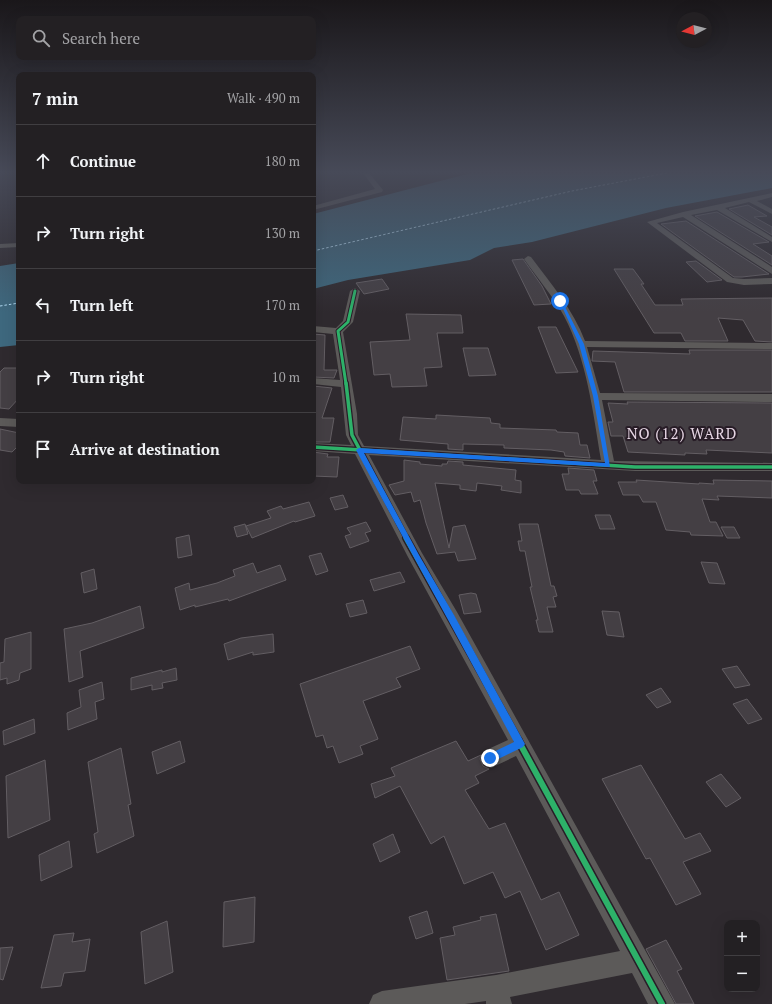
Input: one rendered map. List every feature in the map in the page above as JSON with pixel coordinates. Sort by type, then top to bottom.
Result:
[{"type":"street","points":[[660,220],[651,222],[730,280],[744,282],[772,281]]},
{"type":"street","points":[[692,220],[772,271]]},
{"type":"street","points":[[739,220],[772,240]]},
{"type":"street","points":[[0,246],[16,245]]},
{"type":"street","points":[[528,259],[560,301],[581,344],[595,396],[608,465]]},
{"type":"street","points":[[316,329],[338,331],[348,322],[355,291]]},
{"type":"street","points":[[338,331],[351,414],[352,436],[416,557],[451,617],[662,1004]]},
{"type":"street","points":[[581,344],[772,346]]},
{"type":"street","points":[[316,382],[346,384]]},
{"type":"street","points":[[595,396],[772,398]]},
{"type":"street","points":[[316,447],[635,467],[772,467]]},
{"type":"street","points":[[490,758],[520,744]]},
{"type":"street","points":[[382,1004],[498,996],[638,960]]},
{"type":"water","points":[[316,220],[619,220],[532,242],[494,248],[470,260],[348,280],[316,288]]},
{"type":"water","points":[[16,263],[16,345],[0,347],[0,266]]},
{"type":"building","points":[[701,220],[731,220],[769,242],[753,244],[772,256],[772,265]]},
{"type":"building","points":[[747,220],[759,220],[772,227],[772,235]]},
{"type":"building","points":[[686,221],[769,274],[734,277],[661,224]]},
{"type":"building","points":[[523,259],[542,286],[551,304],[534,305],[512,260]]},
{"type":"building","points":[[696,261],[722,280],[707,282],[686,262]]},
{"type":"building","points":[[614,269],[633,269],[644,284],[641,284],[655,305],[683,305],[681,299],[772,298],[772,342],[755,341],[743,320],[718,318],[728,341],[685,341],[681,333],[654,333]]},
{"type":"building","points":[[382,279],[389,289],[364,294],[356,283]]},
{"type":"building","points":[[406,314],[461,315],[463,333],[437,333],[442,367],[424,368],[427,386],[392,387],[390,374],[374,375],[370,342],[410,340]]},
{"type":"building","points":[[538,327],[556,327],[578,372],[556,373]]},
{"type":"building","points":[[316,334],[325,335],[324,370],[337,370],[334,378],[316,377]]},
{"type":"building","points":[[463,348],[488,348],[496,375],[469,376]]},
{"type":"building","points":[[689,350],[772,350],[772,392],[624,392],[615,362],[592,361],[593,351],[690,354]]},
{"type":"building","points":[[4,368],[16,368],[16,401],[9,409],[0,408],[0,372]]},
{"type":"building","points":[[316,386],[332,388],[322,418],[334,418],[330,442],[316,442]]},
{"type":"building","points":[[627,402],[772,403],[772,453],[706,450],[707,454],[685,453],[685,455],[628,452],[623,436],[611,436],[608,422],[613,422],[608,403],[628,404]]},
{"type":"building","points":[[436,415],[490,418],[491,423],[500,424],[500,428],[556,430],[557,432],[578,433],[580,445],[587,445],[590,458],[565,456],[564,452],[551,450],[504,448],[504,445],[463,444],[463,450],[448,449],[448,444],[400,440],[403,417],[436,419]]},
{"type":"building","points":[[0,429],[16,432],[16,448],[12,452],[0,450]]},
{"type":"building","points":[[316,452],[328,454],[327,457],[339,457],[337,477],[316,476]]},
{"type":"building","points":[[404,460],[420,462],[420,464],[442,466],[442,464],[447,464],[448,461],[463,462],[463,465],[516,470],[515,480],[521,481],[521,493],[501,490],[502,486],[477,483],[476,491],[460,489],[460,485],[435,483],[449,548],[453,527],[465,525],[476,559],[458,561],[455,552],[437,554],[420,500],[414,502],[411,492],[395,495],[389,485],[404,481]]},
{"type":"building","points":[[568,468],[594,470],[597,481],[593,481],[598,494],[581,494],[579,490],[566,490],[562,474],[569,474]]},
{"type":"building","points":[[636,480],[699,484],[714,484],[713,480],[772,481],[772,498],[717,496],[719,500],[702,499],[710,522],[716,522],[723,536],[691,535],[690,532],[666,530],[656,502],[643,502],[639,495],[623,495],[618,482],[637,482]]},
{"type":"building","points":[[343,495],[348,507],[335,510],[330,498]]},
{"type":"building","points":[[309,502],[315,516],[295,522],[294,521],[252,538],[246,526],[271,518],[267,511],[281,506],[283,509]]},
{"type":"building","points":[[595,515],[610,515],[615,529],[600,529]]},
{"type":"building","points":[[366,522],[371,531],[365,533],[369,541],[350,548],[345,536],[351,534],[347,528]]},
{"type":"building","points":[[245,524],[248,534],[237,537],[234,527]]},
{"type":"building","points":[[519,524],[538,524],[551,586],[554,586],[557,596],[553,597],[556,607],[547,607],[553,632],[539,632],[536,620],[538,620],[530,587],[532,587],[525,551],[520,551],[518,541],[522,541]]},
{"type":"building","points":[[721,527],[734,527],[740,538],[727,538]]},
{"type":"building","points":[[189,535],[192,555],[178,558],[176,538]]},
{"type":"building","points":[[321,553],[328,571],[316,575],[309,556]]},
{"type":"building","points":[[701,562],[717,563],[725,584],[709,583]]},
{"type":"building","points":[[253,563],[257,573],[280,565],[286,580],[229,601],[228,599],[195,607],[195,605],[180,610],[175,588],[189,583],[190,590],[217,583],[235,576],[233,570]]},
{"type":"building","points":[[94,569],[97,589],[84,593],[81,573]]},
{"type":"building","points":[[400,572],[405,582],[374,591],[370,580]]},
{"type":"building","points":[[471,593],[476,594],[481,612],[464,614],[459,595]]},
{"type":"building","points":[[363,600],[367,613],[350,617],[346,604]]},
{"type":"building","points":[[140,606],[144,628],[80,651],[83,677],[69,682],[64,629],[92,623]]},
{"type":"building","points":[[602,611],[619,612],[624,637],[607,635]]},
{"type":"building","points":[[31,632],[31,669],[20,673],[19,680],[7,684],[7,678],[0,680],[0,663],[4,662],[5,639]]},
{"type":"building","points":[[273,634],[274,652],[253,655],[253,652],[228,660],[224,644],[241,638]]},
{"type":"building","points":[[410,646],[420,669],[396,678],[401,687],[363,701],[378,739],[360,746],[363,754],[339,763],[333,746],[327,748],[323,735],[316,737],[300,684]]},
{"type":"building","points":[[737,666],[750,685],[735,688],[722,669]]},
{"type":"building","points":[[176,668],[177,680],[162,683],[163,688],[152,690],[152,685],[131,690],[131,678]]},
{"type":"building","points":[[102,682],[104,699],[95,702],[97,719],[68,730],[67,713],[81,707],[79,690]]},
{"type":"building","points":[[661,688],[671,702],[657,708],[646,695]]},
{"type":"building","points":[[747,699],[762,719],[748,724],[733,704]]},
{"type":"building","points":[[34,719],[35,733],[4,745],[3,731]]},
{"type":"building","points":[[180,741],[185,762],[157,774],[152,752]]},
{"type":"building","points":[[456,741],[468,761],[481,755],[480,759],[483,766],[489,769],[475,776],[479,783],[465,790],[489,829],[505,823],[541,900],[559,892],[579,935],[546,950],[520,891],[505,898],[493,872],[464,884],[444,836],[431,844],[400,786],[375,798],[371,784],[395,776],[391,768]]},
{"type":"building","points":[[121,748],[131,804],[128,805],[134,836],[97,853],[94,834],[98,832],[88,762]]},
{"type":"building","points":[[45,760],[50,820],[8,838],[6,776]]},
{"type":"building","points":[[641,765],[685,839],[700,833],[711,851],[683,862],[701,894],[676,905],[650,858],[646,859],[602,779]]},
{"type":"building","points":[[721,774],[741,798],[726,807],[706,782]]},
{"type":"building","points":[[393,834],[400,852],[380,862],[373,844]]},
{"type":"building","points":[[69,841],[72,867],[41,881],[39,855]]},
{"type":"building","points":[[255,897],[254,942],[223,947],[224,902]]},
{"type":"building","points":[[427,911],[433,933],[416,939],[409,917]]},
{"type":"building","points":[[496,914],[509,971],[447,980],[440,938],[455,935],[453,927],[481,920],[480,917]]},
{"type":"building","points":[[167,921],[173,972],[145,984],[141,932]]},
{"type":"building","points":[[74,933],[72,942],[90,939],[85,971],[64,973],[61,986],[41,988],[54,935]]},
{"type":"building","points":[[666,940],[682,969],[677,971],[694,1004],[676,1004],[646,949]]},
{"type":"building","points":[[13,947],[3,980],[0,979],[0,948]]},
{"type":"ferry route","points":[[316,250],[447,220]]},
{"type":"ferry route","points":[[0,306],[16,303]]},
{"type":"cycle path","points":[[355,291],[348,322],[338,331],[351,414],[352,435],[416,557],[451,617],[662,1004]]},
{"type":"cycle path","points":[[316,447],[635,467],[772,467]]},
{"type":"district","name":"NO (12) WARD","points":[[682,434]]},
{"type":"route","points":[[490,758],[520,744],[451,617],[416,557],[359,450],[608,465],[595,396],[581,344],[570,318],[560,301]]}]
